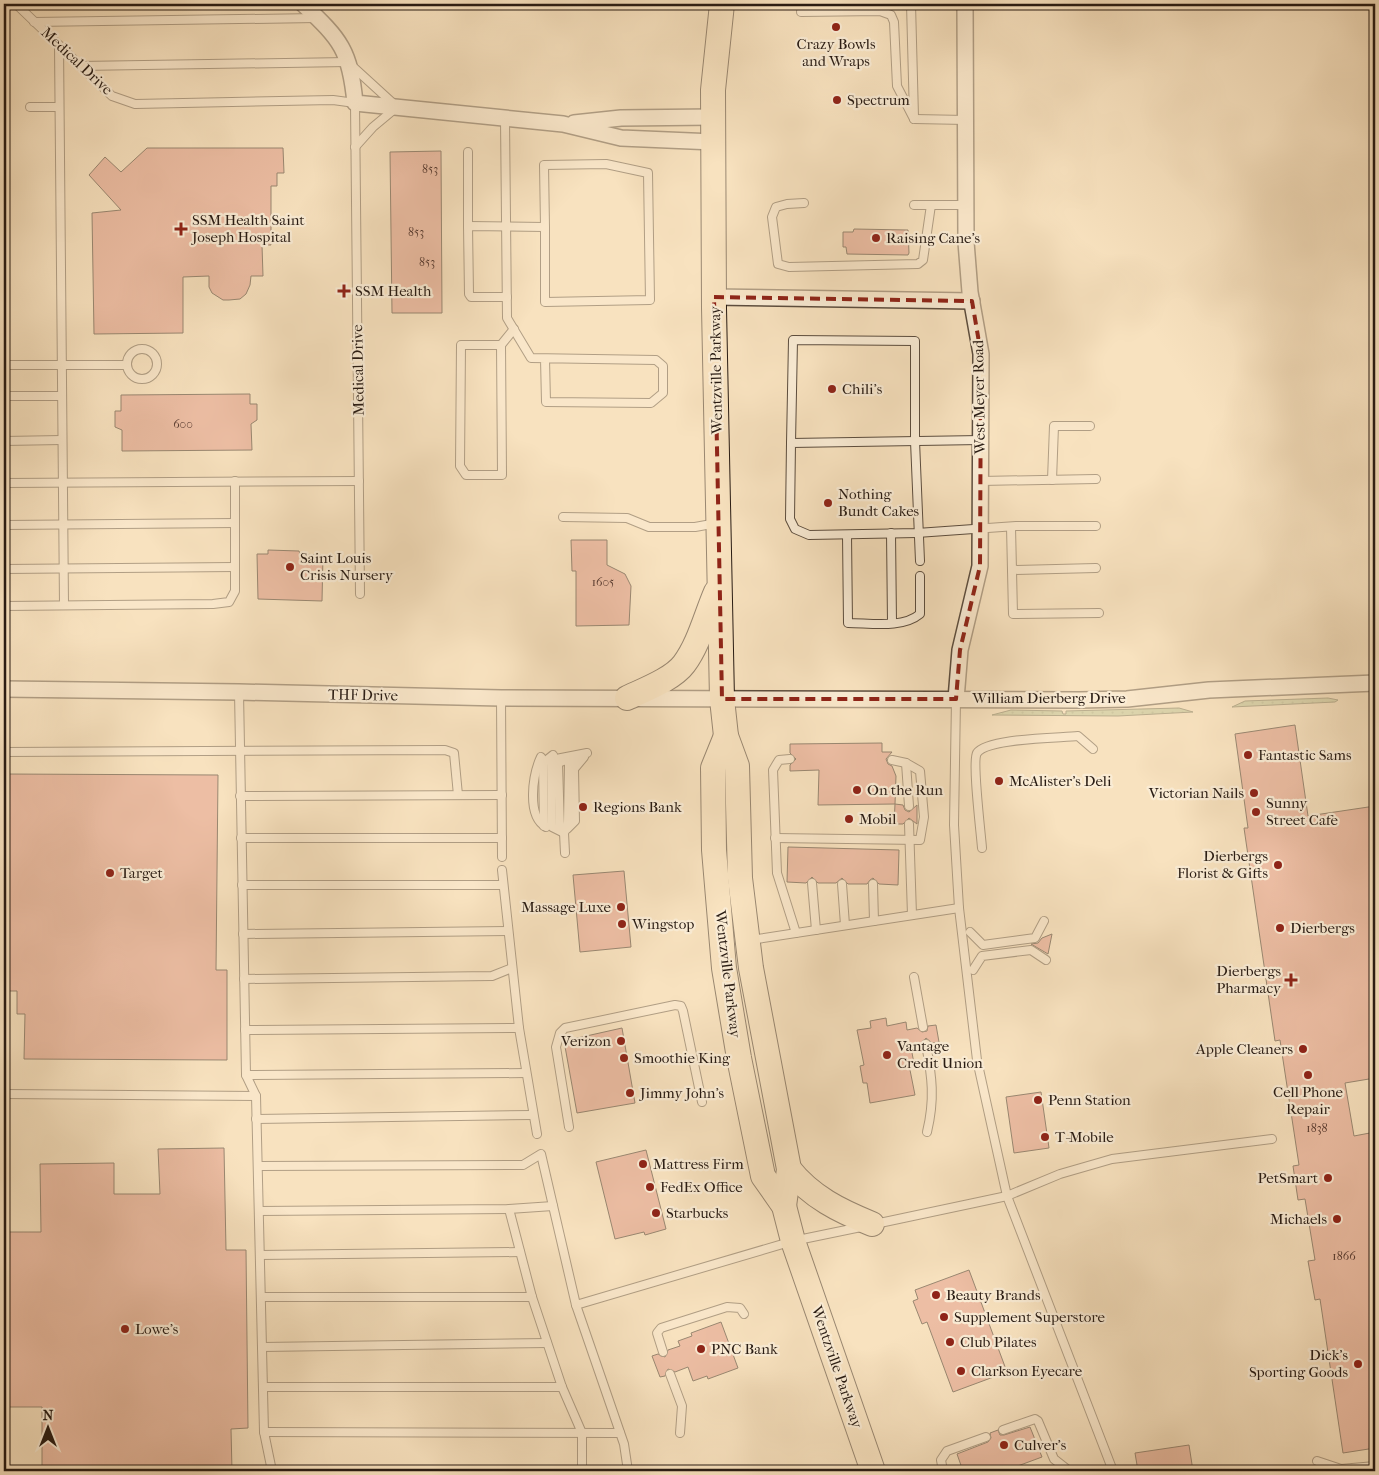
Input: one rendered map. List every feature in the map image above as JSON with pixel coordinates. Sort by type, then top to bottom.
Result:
[{"type":"main road","name":"Wentzville Parkway","points":[[722,4],[713,90],[714,298],[722,698],[726,736],[737,766],[740,878],[750,968],[789,1169],[784,1206]]},
{"type":"main road","points":[[627,698],[663,680],[684,665],[695,644],[720,581]]},
{"type":"main road","name":"Wentzville Parkway","points":[[726,736],[713,768],[714,850],[724,968],[739,1058],[763,1176],[784,1206],[793,1241],[873,1471]]},
{"type":"main road","points":[[789,1169],[818,1198],[840,1211],[872,1224]]},
{"type":"street","name":"Medical Drive","points":[[303,4],[338,40],[350,64],[355,103],[563,124],[621,138],[714,142]]},
{"type":"street","name":"West Meyer Road","points":[[956,698],[960,650],[980,566],[981,530],[981,354],[972,300],[966,242],[965,4]]},
{"type":"street","name":"Medical Drive","points":[[563,124],[621,118],[713,117]]},
{"type":"street","points":[[714,298],[972,300]]},
{"type":"street","name":"William Dierberg Drive","points":[[722,698],[1118,699],[1210,690],[1375,683]]},
{"type":"street","name":"THF Drive","points":[[4,689],[501,698],[722,698]]},
{"type":"lane","name":"Medical Drive","points":[[16,4],[112,96],[135,104],[333,100],[355,103],[360,594]]},
{"type":"lane","points":[[911,4],[914,119]]},
{"type":"lane","points":[[802,12],[880,11],[891,15],[894,22],[897,86],[914,119]]},
{"type":"lane","points":[[34,22],[318,18]]},
{"type":"lane","points":[[59,45],[64,605]]},
{"type":"lane","name":"Medical Drive","points":[[350,64],[397,107]]},
{"type":"lane","points":[[80,66],[350,64]]},
{"type":"lane","points":[[30,107],[59,106]]},
{"type":"lane","points":[[355,146],[373,127],[397,107]]},
{"type":"lane","points":[[505,119],[507,318],[531,358],[656,360],[663,366],[663,393],[651,403],[546,402],[545,359]]},
{"type":"lane","points":[[914,119],[966,120]]},
{"type":"lane","points":[[468,152],[469,294],[471,297],[507,297]]},
{"type":"lane","points":[[606,164],[648,173],[650,300],[545,302],[545,227],[544,165],[606,164]]},
{"type":"lane","points":[[804,203],[776,207],[772,218],[778,264],[789,268],[918,264],[923,260],[931,205]]},
{"type":"lane","points":[[914,205],[966,205]]},
{"type":"lane","points":[[468,226],[506,228],[545,227]]},
{"type":"lane","points":[[501,345],[461,345],[460,466],[466,474],[502,474],[501,345],[514,330]]},
{"type":"lane","points":[[920,561],[917,533],[915,340],[793,340],[790,519],[795,529],[809,535],[847,535],[917,533],[981,530],[1011,527],[1096,526]]},
{"type":"lane","points":[[141,348],[150,351],[157,364],[154,374],[140,379],[130,375],[126,365],[129,356],[141,348]]},
{"type":"lane","points":[[4,365],[126,365]]},
{"type":"lane","points":[[4,396],[62,396]]},
{"type":"lane","points":[[1052,480],[1054,426],[1090,426]]},
{"type":"lane","points":[[4,441],[62,440]]},
{"type":"lane","points":[[791,442],[981,440]]},
{"type":"lane","points":[[981,481],[1096,479]]},
{"type":"lane","points":[[4,606],[213,604],[229,602],[236,591],[235,481]]},
{"type":"lane","points":[[4,483],[358,481]]},
{"type":"lane","points":[[563,517],[627,518],[650,527],[695,527],[719,522]]},
{"type":"lane","points":[[4,525],[235,523]]},
{"type":"lane","points":[[1011,527],[1013,614],[1099,613]]},
{"type":"lane","points":[[892,533],[892,623]]},
{"type":"lane","points":[[847,535],[848,623],[892,623],[912,620],[920,614],[920,576]]},
{"type":"lane","points":[[4,570],[236,567]]},
{"type":"lane","points":[[1012,570],[1096,568]]},
{"type":"lane","points":[[239,692],[246,1074],[256,1096],[264,1432],[272,1471]]},
{"type":"lane","points":[[501,698],[502,857]]},
{"type":"lane","points":[[956,698],[954,825],[959,908],[977,1060],[1007,1196],[1113,1471]]},
{"type":"lane","points":[[982,848],[976,802],[978,791],[975,760],[977,753],[986,746],[1031,739],[1078,736],[1093,749]]},
{"type":"lane","points":[[4,752],[445,750],[454,753],[458,795]]},
{"type":"lane","points":[[564,833],[544,826],[543,763],[552,756],[587,753]]},
{"type":"lane","points":[[564,833],[575,821],[574,769],[587,753]]},
{"type":"lane","points":[[565,853],[564,833],[560,829],[558,763],[587,753]]},
{"type":"lane","points":[[790,759],[779,760],[773,770],[775,838],[777,873],[796,933]]},
{"type":"lane","points":[[775,838],[920,840],[924,817],[920,771],[906,763],[892,760]]},
{"type":"lane","points":[[906,763],[909,806]]},
{"type":"lane","points":[[240,796],[502,795]]},
{"type":"lane","points":[[909,824],[908,840],[912,915]]},
{"type":"lane","points":[[241,838],[502,838]]},
{"type":"lane","points":[[808,838],[809,848]]},
{"type":"lane","points":[[840,839],[840,848]]},
{"type":"lane","points":[[872,840],[872,849]]},
{"type":"lane","points":[[502,870],[502,885],[518,1028],[537,1134]]},
{"type":"lane","points":[[812,883],[816,930]]},
{"type":"lane","points":[[842,884],[845,925]]},
{"type":"lane","points":[[873,884],[874,921]]},
{"type":"lane","points":[[242,885],[502,885]]},
{"type":"lane","points":[[748,940],[959,908]]},
{"type":"lane","points":[[970,932],[983,945],[1035,938],[1044,921]]},
{"type":"lane","points":[[243,934],[508,931]]},
{"type":"lane","points":[[973,970],[982,956],[1031,950],[1046,960]]},
{"type":"lane","points":[[244,979],[492,976],[512,968]]},
{"type":"lane","points":[[914,977],[923,1027]]},
{"type":"lane","points":[[569,1127],[556,1047],[560,1033],[565,1028],[675,1005],[681,1006],[683,1012],[702,1102]]},
{"type":"lane","points":[[245,1030],[518,1028]]},
{"type":"lane","points":[[926,1044],[933,1085],[931,1114],[927,1132]]},
{"type":"lane","points":[[246,1074],[526,1074]]},
{"type":"lane","points":[[4,1094],[256,1096]]},
{"type":"lane","points":[[256,1119],[533,1115]]},
{"type":"lane","points":[[576,1305],[793,1241],[1007,1196],[1060,1174],[1112,1159],[1272,1139]]},
{"type":"lane","points":[[258,1166],[523,1165],[541,1154],[576,1305],[620,1432],[628,1471]]},
{"type":"lane","points":[[258,1211],[509,1209],[553,1206]]},
{"type":"lane","points":[[509,1209],[532,1297],[547,1343],[562,1387],[582,1432],[582,1471]]},
{"type":"lane","points":[[260,1256],[520,1252]]},
{"type":"lane","points":[[261,1297],[532,1297]]},
{"type":"lane","points":[[663,1352],[657,1333],[661,1328],[728,1307],[740,1308],[744,1314]]},
{"type":"lane","points":[[262,1347],[547,1343]]},
{"type":"lane","points":[[670,1374],[682,1406],[680,1432]]},
{"type":"lane","points":[[263,1387],[562,1387]]},
{"type":"lane","points":[[1003,1430],[1035,1419],[1038,1420],[1054,1460],[1068,1470]]},
{"type":"lane","points":[[264,1432],[620,1432]]},
{"type":"lane","points":[[943,1471],[941,1460],[947,1451],[986,1437]]},
{"type":"lane","points":[[1316,1461],[1341,1469],[1375,1466]]},
{"type":"highlighted area","points":[[714,297],[972,301],[981,354],[980,566],[960,650],[956,699],[722,699]]},
{"type":"green space","points":[[1328,698],[1338,700],[1335,702],[1232,707],[1245,701]]},
{"type":"green space","points":[[1179,708],[1193,712],[1118,716],[992,715],[1011,710],[1062,711],[1063,714],[1066,714],[1066,711]]},
{"type":"building","name":"SSM Health Saint Joseph Hospital","points":[[147,148],[283,148],[284,173],[277,173],[277,186],[271,186],[271,245],[262,245],[263,276],[251,276],[246,294],[240,299],[229,300],[223,300],[212,293],[209,287],[209,276],[183,277],[183,333],[94,334],[92,213],[121,210],[89,175],[105,157],[121,172]]},
{"type":"building","points":[[441,151],[442,313],[392,313],[390,152]]},
{"type":"building","name":"Raising Cane's","points":[[854,229],[908,230],[909,253],[908,255],[847,254],[846,247],[843,247],[843,232],[853,232]]},
{"type":"building","points":[[250,394],[250,404],[257,404],[257,420],[251,424],[252,450],[122,451],[122,430],[115,427],[115,411],[121,411],[121,395]]},
{"type":"building","points":[[571,540],[607,540],[607,565],[625,574],[631,586],[629,625],[576,626],[576,571],[572,571]]},
{"type":"building","name":"Saint Louis Crisis Nursery","points":[[268,550],[299,551],[300,554],[323,555],[322,601],[258,599],[257,554],[268,554]]},
{"type":"building","points":[[1295,725],[1308,816],[1375,806],[1375,1078],[1345,1083],[1354,1136],[1375,1132],[1375,1448],[1343,1453],[1320,1299],[1315,1300],[1308,1261],[1315,1260],[1305,1199],[1298,1200],[1293,1166],[1299,1165],[1280,1040],[1275,1041],[1244,828],[1248,828],[1235,734]]},
{"type":"building","points":[[882,743],[882,752],[892,752],[886,759],[888,764],[892,766],[896,776],[895,804],[818,805],[819,770],[790,771],[790,765],[796,759],[790,753],[790,744]]},
{"type":"building","name":"Target","points":[[4,774],[218,775],[216,970],[227,970],[227,1060],[24,1059],[25,1014],[17,1014],[17,991],[4,991]]},
{"type":"building","points":[[895,804],[903,805],[905,810],[909,812],[917,805],[917,824],[909,818],[903,824],[894,824]]},
{"type":"building","points":[[788,847],[899,850],[898,885],[879,884],[873,878],[867,884],[848,884],[842,878],[836,883],[818,883],[812,877],[806,883],[787,882]]},
{"type":"building","points":[[624,871],[631,947],[580,952],[573,875]]},
{"type":"building","points":[[1052,934],[1048,954],[1031,944],[1038,943],[1042,938]]},
{"type":"building","name":"Vantage Credit Union","points":[[886,1018],[887,1026],[906,1022],[907,1030],[917,1028],[922,1032],[927,1031],[928,1026],[936,1025],[939,1042],[932,1043],[926,1038],[920,1045],[911,1047],[914,1064],[909,1065],[915,1095],[870,1103],[867,1083],[863,1083],[860,1066],[864,1065],[857,1030],[871,1028],[870,1021]]},
{"type":"building","points":[[622,1028],[635,1103],[577,1113],[564,1041]]},
{"type":"building","points":[[1041,1092],[1049,1148],[1014,1153],[1006,1097]]},
{"type":"building","name":"Lowe's","points":[[224,1148],[226,1250],[246,1250],[248,1428],[231,1429],[232,1471],[42,1471],[42,1407],[4,1407],[4,1232],[41,1232],[40,1164],[114,1163],[114,1194],[160,1194],[158,1149]]},
{"type":"building","points":[[646,1150],[666,1229],[645,1235],[644,1232],[615,1239],[596,1162]]},
{"type":"building","points":[[969,1270],[1007,1372],[953,1392],[927,1322],[922,1324],[913,1301],[918,1299],[915,1290]]},
{"type":"building","name":"PNC Bank","points":[[721,1322],[738,1368],[708,1379],[707,1376],[693,1381],[688,1367],[675,1372],[668,1369],[665,1376],[660,1377],[652,1356],[658,1354],[665,1357],[668,1350],[680,1346],[678,1341],[692,1336],[691,1333]]},
{"type":"building","name":"Culver's","points":[[1030,1427],[1042,1457],[1015,1467],[1017,1471],[963,1471],[957,1454],[988,1442],[991,1438],[990,1433],[998,1430],[1000,1435],[1004,1435]]},
{"type":"building","points":[[1189,1445],[1193,1471],[1138,1471],[1135,1453]]},
{"type":"place","name":"Crazy Bowls and Wraps","points":[[836,27]]},
{"type":"place","name":"Spectrum","points":[[837,100]]},
{"type":"place","name":"SSM Health Saint Joseph Hospital","points":[[181,229]]},
{"type":"place","name":"Raising Cane's","points":[[876,238]]},
{"type":"place","name":"SSM Health","points":[[344,291]]},
{"type":"place","name":"Chili's","points":[[832,389]]},
{"type":"place","name":"Nothing Bundt Cakes","points":[[828,503]]},
{"type":"place","name":"Saint Louis Crisis Nursery","points":[[290,567]]},
{"type":"place","name":"Fantastic Sams","points":[[1248,755]]},
{"type":"place","name":"McAlister's Deli","points":[[999,781]]},
{"type":"place","name":"On the Run","points":[[857,790]]},
{"type":"place","name":"Victorian Nails","points":[[1254,793]]},
{"type":"place","name":"Regions Bank","points":[[583,807]]},
{"type":"place","name":"Sunny Street Cafe","points":[[1256,812]]},
{"type":"place","name":"Mobil","points":[[849,819]]},
{"type":"place","name":"Dierbergs Florist & Gifts","points":[[1278,865]]},
{"type":"place","name":"Target","points":[[110,873]]},
{"type":"place","name":"Massage Luxe","points":[[621,907]]},
{"type":"place","name":"Wingstop","points":[[622,924]]},
{"type":"place","name":"Dierbergs","points":[[1280,928]]},
{"type":"place","name":"Dierbergs Pharmacy","points":[[1291,980]]},
{"type":"place","name":"Verizon","points":[[621,1041]]},
{"type":"place","name":"Apple Cleaners","points":[[1303,1049]]},
{"type":"place","name":"Vantage Credit Union","points":[[887,1055]]},
{"type":"place","name":"Smoothie King","points":[[624,1058]]},
{"type":"place","name":"Cell Phone Repair","points":[[1308,1075]]},
{"type":"place","name":"Jimmy John's","points":[[630,1093]]},
{"type":"place","name":"Penn Station","points":[[1038,1100]]},
{"type":"place","name":"T-Mobile","points":[[1045,1137]]},
{"type":"place","name":"Mattress Firm","points":[[643,1164]]},
{"type":"place","name":"PetSmart","points":[[1328,1178]]},
{"type":"place","name":"FedEx Office","points":[[650,1187]]},
{"type":"place","name":"Starbucks","points":[[656,1213]]},
{"type":"place","name":"Michaels","points":[[1337,1219]]},
{"type":"place","name":"Beauty Brands","points":[[936,1295]]},
{"type":"place","name":"Supplement Superstore","points":[[944,1317]]},
{"type":"place","name":"Lowe's","points":[[125,1329]]},
{"type":"place","name":"Club Pilates","points":[[950,1342]]},
{"type":"place","name":"PNC Bank","points":[[701,1349]]},
{"type":"place","name":"Dick's Sporting Goods","points":[[1358,1364]]},
{"type":"place","name":"Clarkson Eyecare","points":[[961,1371]]},
{"type":"place","name":"Culver's","points":[[1004,1445]]}]
